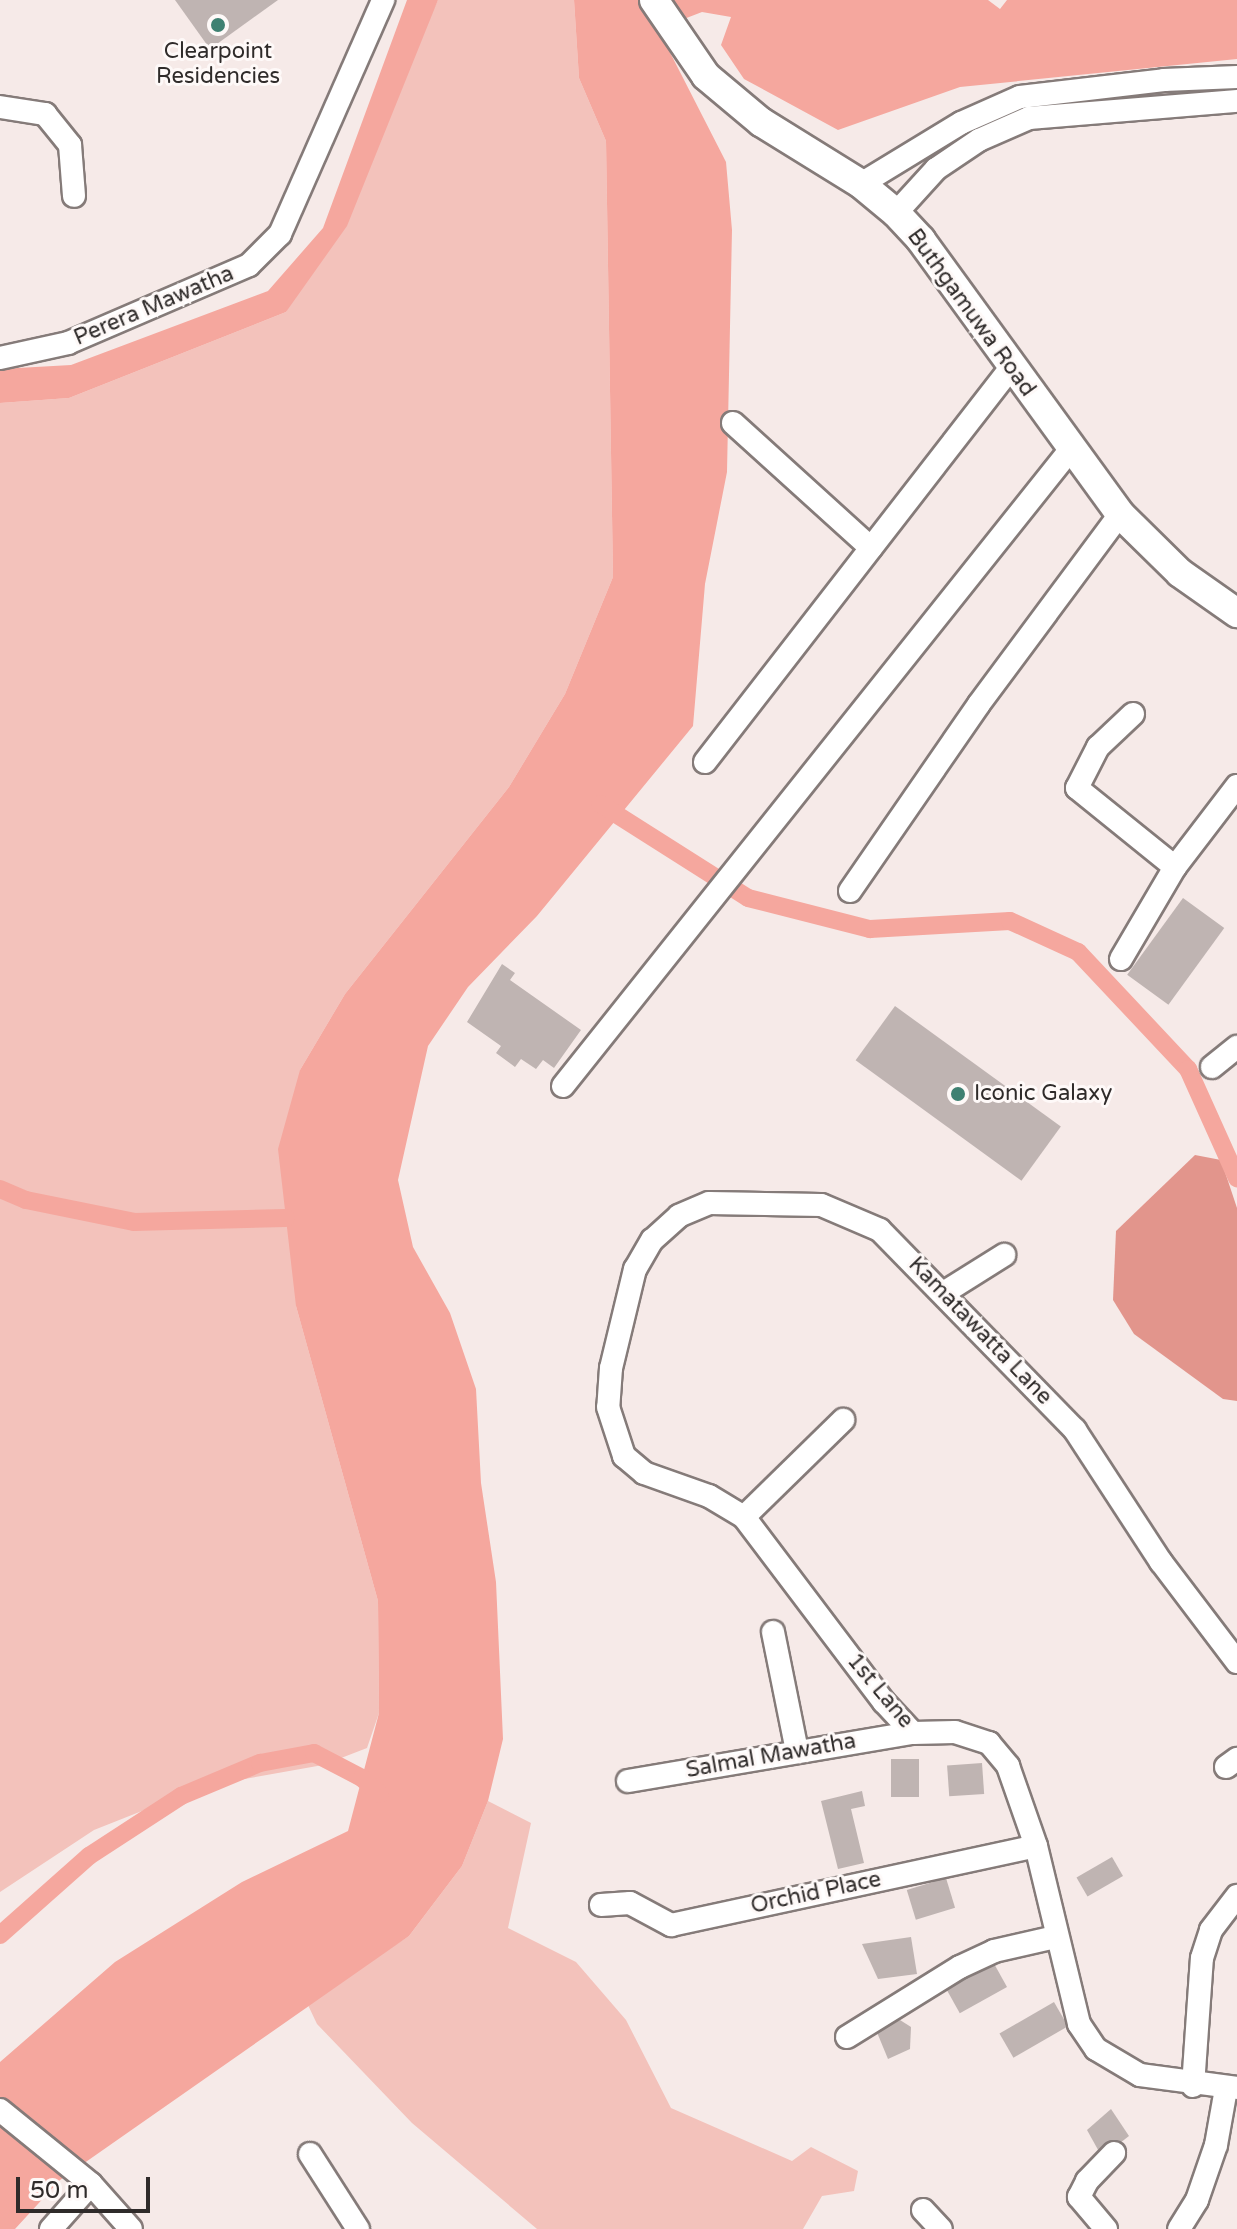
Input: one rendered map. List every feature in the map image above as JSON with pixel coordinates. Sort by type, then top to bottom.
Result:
[{"type":"main road","name":"Buthgamuwa Road","points":[[654,0],[706,76],[761,122],[861,184],[896,213],[921,240],[1070,450],[1120,514],[1180,573],[1237,613]]},
{"type":"street","name":"Perera Mawatha","points":[[0,358],[68,343],[249,265],[280,234],[383,0]]},
{"type":"street","points":[[861,184],[961,123],[1020,97],[1164,80],[1237,77]]},
{"type":"street","points":[[896,213],[936,169],[979,140],[1029,118],[1237,101]]},
{"type":"street","points":[[0,107],[45,114],[70,145],[74,196]]},
{"type":"street","points":[[705,762],[1011,367]]},
{"type":"street","points":[[733,423],[871,548]]},
{"type":"street","points":[[563,1086],[1070,450]]},
{"type":"street","points":[[850,891],[979,704],[1120,514]]},
{"type":"street","points":[[1133,714],[1098,747],[1077,788],[1175,867]]},
{"type":"street","points":[[1121,959],[1175,867],[1237,786]]},
{"type":"street","points":[[1212,1067],[1237,1047]]},
{"type":"street","name":"Kamatawatta Lane","points":[[635,1269],[652,1240],[679,1216],[709,1203],[821,1205],[880,1230],[945,1292],[1075,1430],[1161,1562],[1237,1662]]},
{"type":"street","points":[[945,1292],[1004,1255]]},
{"type":"street","name":"1st Lane","points":[[635,1269],[611,1368],[608,1407],[624,1456],[644,1473],[709,1496],[744,1517],[884,1702],[913,1733],[955,1732],[989,1743],[1008,1766],[1036,1846],[1055,1937],[1079,2024],[1096,2049],[1140,2075],[1193,2086],[1232,2089]]},
{"type":"street","points":[[744,1517],[843,1420]]},
{"type":"street","points":[[773,1632],[797,1751]]},
{"type":"street","name":"Salmal Mawatha","points":[[628,1781],[913,1733]]},
{"type":"street","name":"Orchid Place","points":[[601,1905],[630,1903],[671,1925],[1036,1846]]},
{"type":"street","points":[[1193,2086],[1202,1958],[1211,1930],[1237,1896]]},
{"type":"street","points":[[847,2037],[960,1967],[994,1951],[1055,1937]]},
{"type":"street","points":[[1179,2229],[1197,2200],[1232,2089]]},
{"type":"street","points":[[0,2110],[86,2179],[131,2229]]},
{"type":"street","points":[[1106,2229],[1079,2197],[1087,2181],[1114,2153]]},
{"type":"street","points":[[310,2154],[358,2229]]},
{"type":"street","points":[[51,2229],[86,2179]]},
{"type":"street","points":[[923,2210],[941,2229]]},
{"type":"shaded area","points":[[407,0],[438,0],[347,226],[286,312],[69,398],[0,403],[0,369],[71,365],[268,291],[323,228]]},
{"type":"shaded area","points":[[438,0],[574,0],[579,78],[606,141],[613,577],[565,694],[509,787],[345,994],[300,1070],[296,1306],[378,1601],[379,1713],[367,1748],[323,1765],[205,1786],[94,1830],[0,1892],[0,403],[69,398],[286,312]]},
{"type":"shaded area","points":[[574,0],[988,0],[1000,9],[1007,0],[1237,0],[1237,59],[960,87],[838,130],[744,79],[721,45],[731,17],[702,12],[658,29],[726,162],[732,230],[727,472],[705,584],[693,726],[537,916],[468,987],[428,1046],[398,1180],[413,1247],[450,1313],[476,1389],[481,1483],[496,1582],[503,1739],[488,1801],[462,1866],[409,1936],[60,2180],[15,2229],[0,2229],[0,2062],[115,1962],[242,1882],[348,1831],[379,1713],[378,1601],[296,1306],[278,1149],[300,1070],[345,994],[509,787],[565,694],[613,577],[606,141],[579,78]]},
{"type":"shaded area","points":[[1195,1155],[1221,1160],[1237,1208],[1237,1401],[1223,1399],[1134,1334],[1113,1300],[1116,1231]]},
{"type":"shaded area","points":[[488,1801],[531,1823],[508,1928],[576,1962],[626,2020],[671,2108],[792,2161],[811,2147],[858,2171],[854,2191],[822,2196],[803,2229],[537,2229],[412,2123],[317,2024],[307,2003],[409,1936],[462,1866]]},
{"type":"building","name":"Clearpoint Residencies","points":[[175,0],[278,0],[210,49]]},
{"type":"building","points":[[1183,898],[1224,928],[1168,1005],[1127,975]]},
{"type":"building","points":[[502,964],[515,973],[510,980],[581,1030],[554,1068],[543,1060],[536,1069],[521,1059],[515,1067],[496,1053],[501,1046],[467,1022]]},
{"type":"building","name":"Iconic Galaxy","points":[[895,1006],[1061,1126],[1021,1181],[856,1060]]},
{"type":"building","points":[[891,1759],[919,1759],[919,1797],[891,1797]]},
{"type":"building","points":[[982,1763],[984,1794],[949,1796],[947,1765]]},
{"type":"building","points":[[862,1791],[865,1806],[851,1809],[864,1863],[838,1869],[821,1801]]},
{"type":"building","points":[[1112,1857],[1123,1876],[1087,1897],[1076,1878]]},
{"type":"building","points":[[946,1878],[955,1908],[916,1920],[907,1890]]},
{"type":"building","points":[[911,1937],[917,1974],[878,1979],[862,1944]]},
{"type":"building","points":[[992,1960],[1007,1987],[960,2013],[945,1986]]},
{"type":"building","points":[[1054,2002],[1068,2026],[1013,2058],[999,2034]]},
{"type":"building","points":[[900,2020],[911,2027],[910,2049],[888,2059],[876,2030]]},
{"type":"building","points":[[1111,2109],[1129,2136],[1102,2157],[1087,2130]]},
{"type":"waterway","points":[[600,804],[748,898],[870,929],[1010,921],[1078,952],[1188,1069],[1237,1178]]},
{"type":"waterway","points":[[0,1189],[26,1200],[134,1222],[286,1218]]},
{"type":"waterway","points":[[0,1935],[89,1856],[181,1796],[260,1763],[314,1753],[362,1778],[380,1794]]},
{"type":"place","name":"Clearpoint Residencies","points":[[218,25]]},
{"type":"place","name":"Iconic Galaxy","points":[[958,1094]]}]
